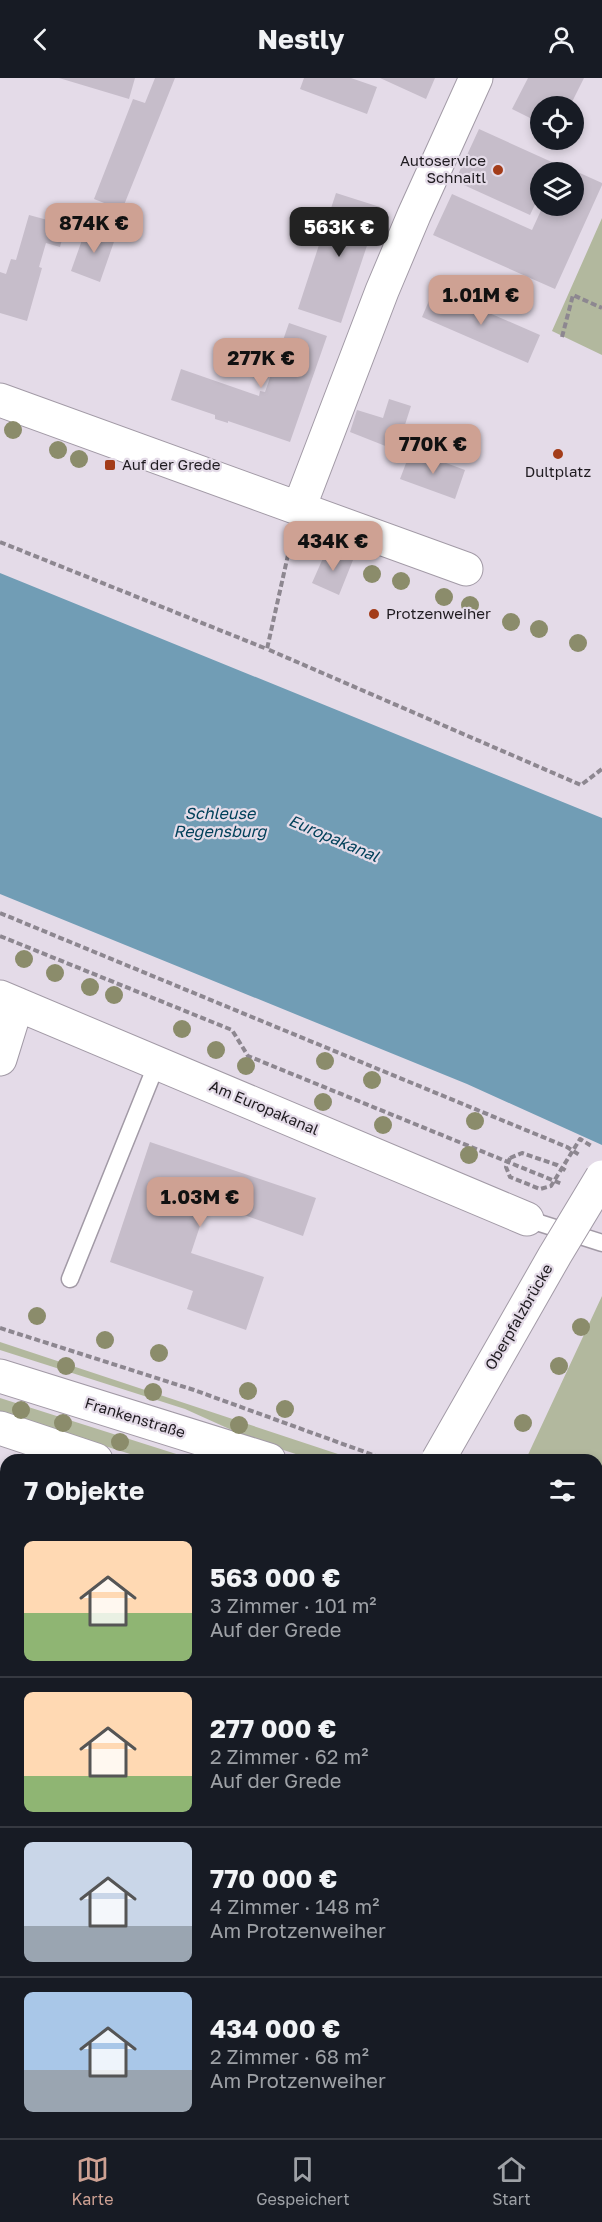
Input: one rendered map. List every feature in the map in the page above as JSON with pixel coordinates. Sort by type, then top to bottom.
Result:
[{"type":"street","points":[[299,508],[382,291],[477,78]]},
{"type":"street","points":[[0,400],[466,569]]},
{"type":"street","points":[[0,1059],[8,1000]]},
{"type":"street","name":"Am Europakanal","points":[[8,1000],[527,1219]]},
{"type":"street","name":"Oberpfalzbrücke","points":[[441,1454],[555,1255],[593,1167]]},
{"type":"street","name":"Frankenstraße","points":[[0,1376],[250,1454]]},
{"type":"street","points":[[0,1428],[78,1454]]},
{"type":"lane","points":[[70,1279],[157,1063]]},
{"type":"lane","points":[[527,1219],[602,1244]]},
{"type":"path","points":[[562,337],[573,295],[602,308]]},
{"type":"path","points":[[267,648],[299,508]]},
{"type":"path","points":[[0,542],[267,648],[581,785],[602,769]]},
{"type":"path","points":[[0,913],[567,1147],[593,1167]]},
{"type":"path","points":[[0,936],[232,1030],[248,1056],[569,1186]]},
{"type":"path","points":[[557,1166],[522,1153],[510,1158],[506,1167],[510,1177],[540,1189],[551,1186],[580,1139],[602,1151]]},
{"type":"path","points":[[0,1328],[195,1389],[371,1454]]},
{"type":"green space","points":[[602,218],[602,355],[552,331]]},
{"type":"green space","points":[[602,1296],[602,1454],[528,1454]]},
{"type":"green space","points":[[0,1342],[338,1454],[296,1454],[256,1441],[185,1409],[0,1350]]},
{"type":"green space","points":[[0,1398],[176,1454],[130,1454],[0,1413]]},
{"type":"water","name":"Schleuse Regensburg","points":[[0,573],[602,818],[602,1145],[467,1084],[0,894]]},
{"type":"building","points":[[59,78],[135,78],[129,99]]},
{"type":"building","points":[[155,78],[175,78],[122,210],[94,199],[133,99],[145,103]]},
{"type":"building","points":[[304,78],[351,78],[377,87],[367,114],[300,89]]},
{"type":"building","points":[[380,78],[435,78],[426,99]]},
{"type":"building","points":[[528,78],[584,78],[575,96],[530,96],[530,118],[512,109]]},
{"type":"building","points":[[479,129],[552,162],[530,162],[530,215],[455,181]]},
{"type":"building","points":[[584,175],[602,183],[555,289],[433,235],[452,194],[532,230],[538,216],[584,216]]},
{"type":"building","points":[[336,193],[380,207],[341,323],[298,309]]},
{"type":"building","points":[[29,215],[66,225],[60,247],[46,243],[39,267],[42,268],[27,321],[0,313],[0,272],[6,274],[11,259],[16,260]]},
{"type":"building","points":[[87,226],[116,236],[100,282],[71,271]]},
{"type":"building","points":[[434,289],[540,335],[528,363],[422,317]]},
{"type":"building","points":[[289,323],[327,336],[290,442],[228,421],[228,423],[215,419],[215,415],[171,400],[181,369],[259,396],[260,391],[265,392]]},
{"type":"building","points":[[389,399],[411,406],[403,431],[399,430],[393,449],[350,432],[357,410],[383,418]]},
{"type":"building","points":[[411,450],[465,470],[455,499],[400,479]]},
{"type":"building","points":[[327,549],[353,560],[339,595],[312,583]]},
{"type":"building","points":[[150,1142],[316,1198],[303,1236],[208,1202],[191,1253],[264,1277],[246,1330],[187,1309],[193,1291],[110,1262]]},
{"type":"place","name":"Autoservice Schnaitl","points":[[498,170]]},
{"type":"place","name":"Dultplatz","points":[[558,454]]},
{"type":"place","name":"Auf der Grede","points":[[110,465]]},
{"type":"place","name":"Protzenweiher","points":[[374,614]]},
{"type":"water label","name":"Europakanal","points":[[334,838]]}]
